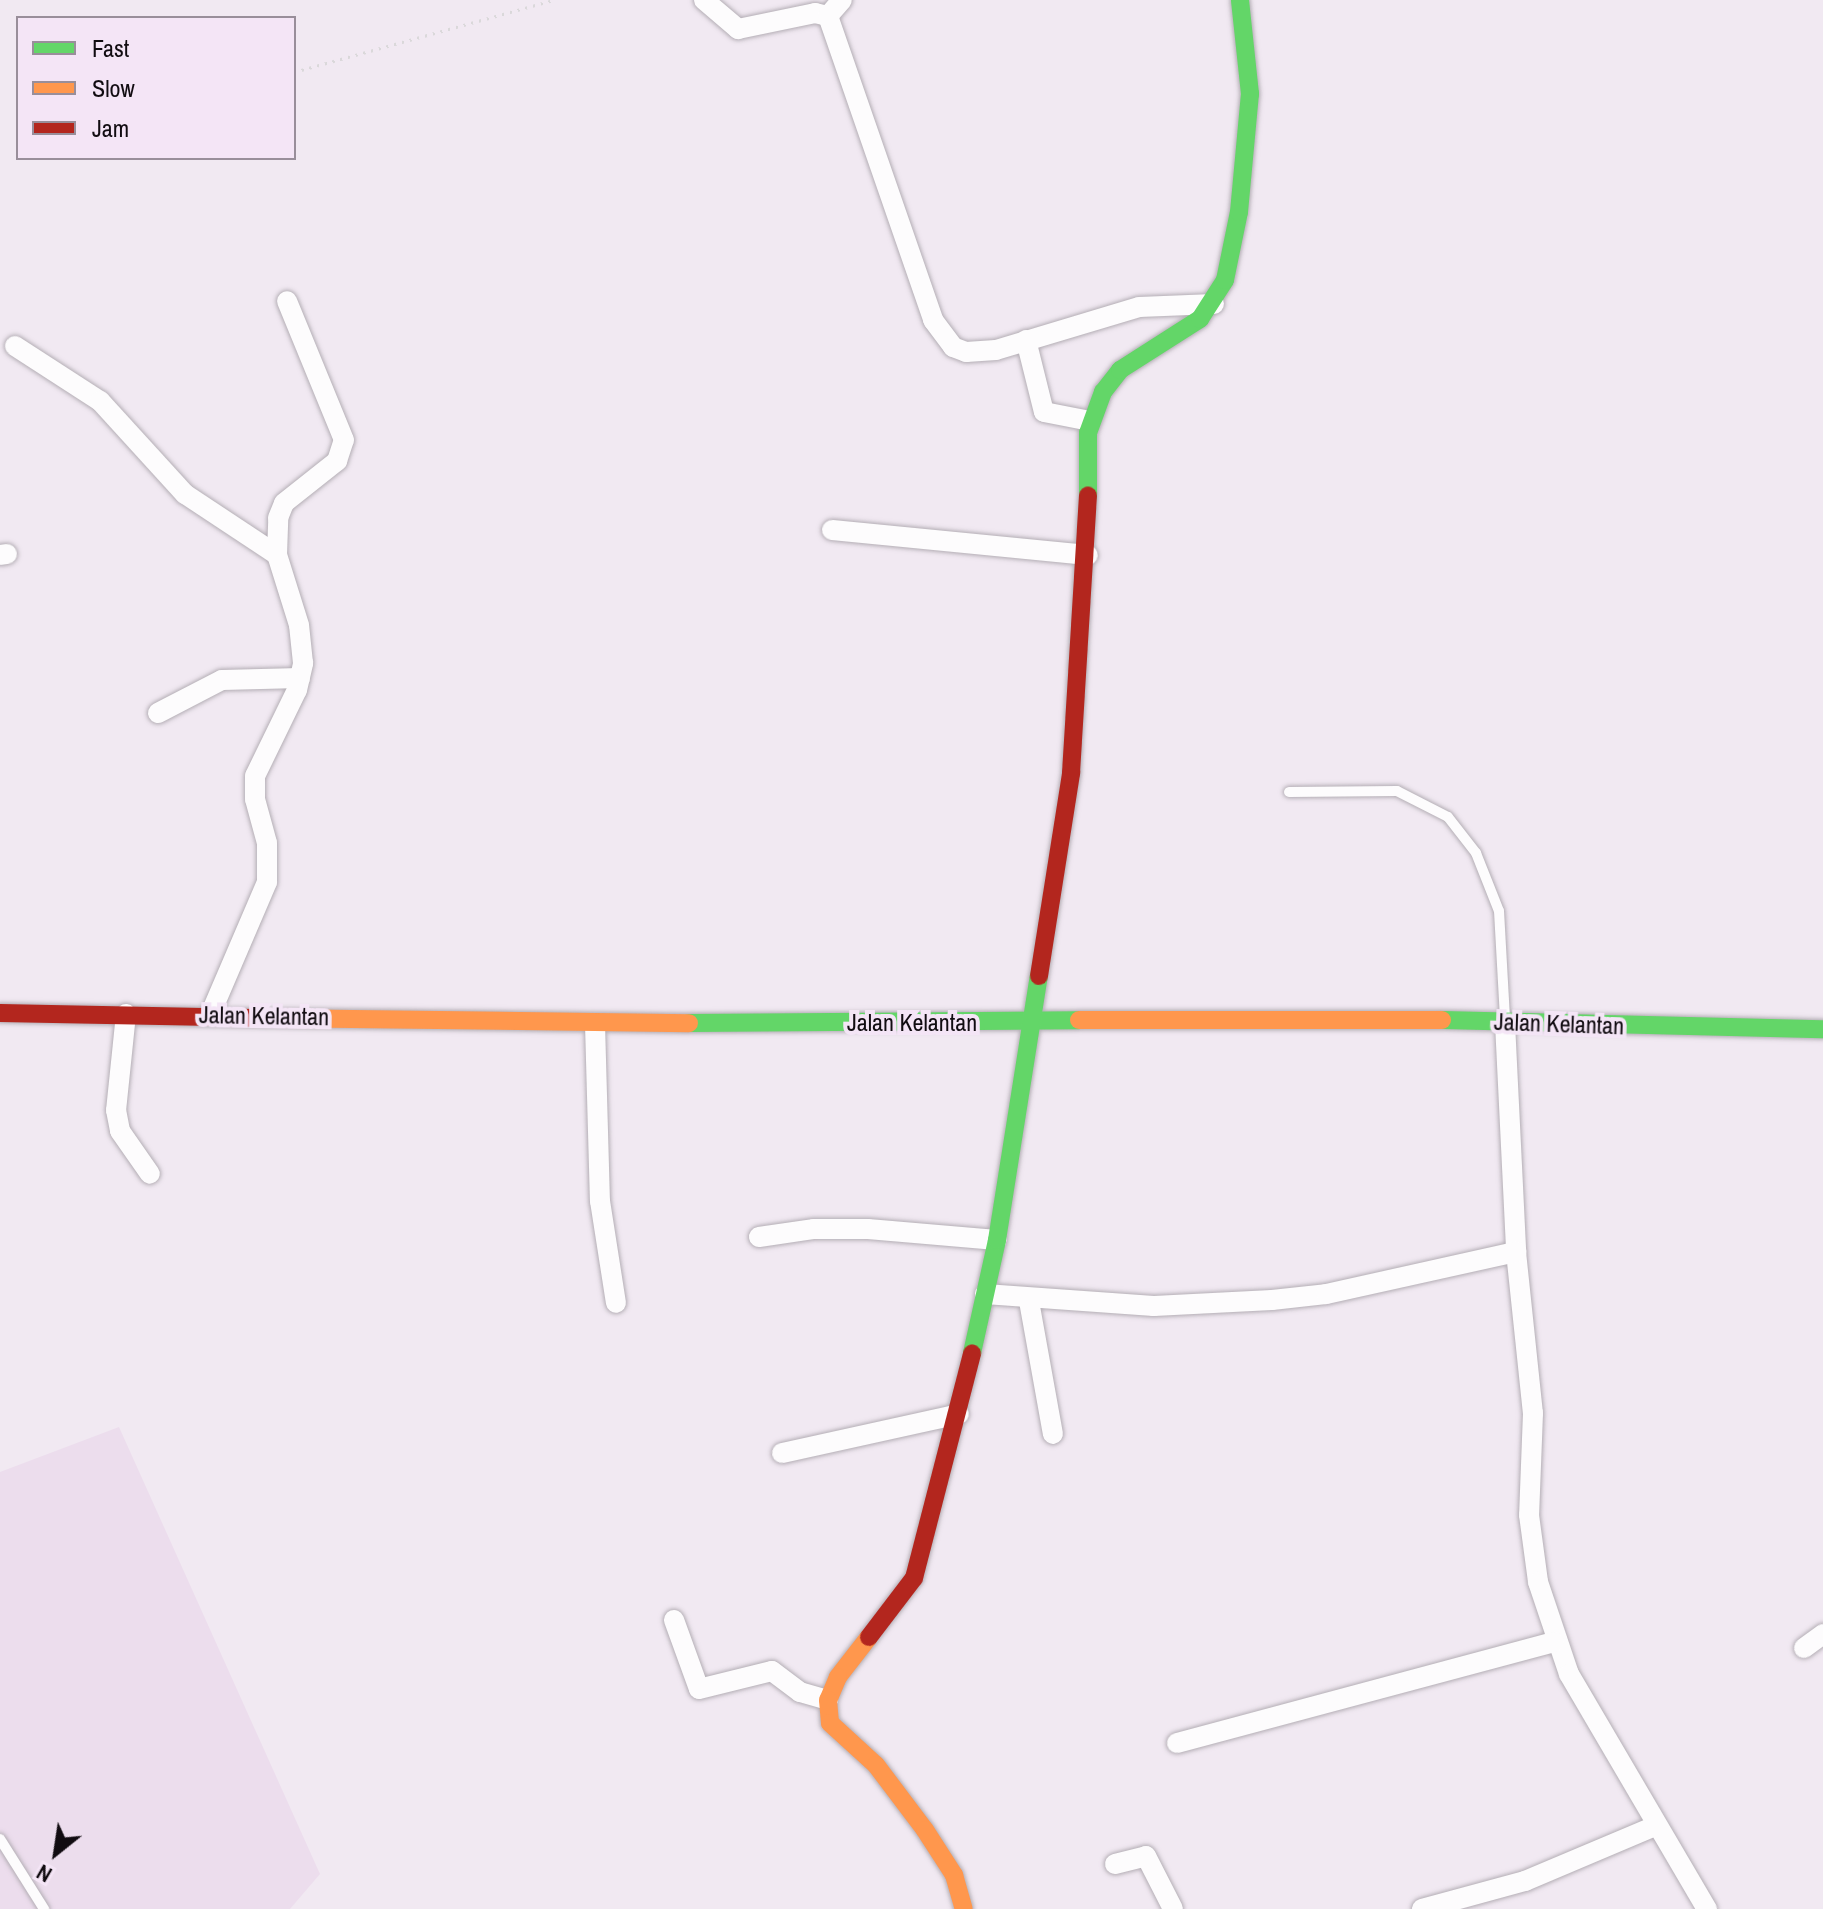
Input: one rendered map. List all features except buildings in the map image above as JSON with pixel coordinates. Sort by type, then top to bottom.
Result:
[{"type":"main road","points":[[964,1909],[954,1875],[925,1830],[876,1765],[830,1723],[828,1700],[838,1677],[914,1578],[959,1414],[997,1240],[1071,773],[1088,555],[1090,421],[1120,370],[1200,319],[1214,304],[1225,280],[1243,179],[1250,94],[1240,0]]},
{"type":"main road","name":"Jalan Kelantan","points":[[0,1013],[595,1024],[1378,1018],[1823,1029]]},
{"type":"street","points":[[704,0],[738,29],[815,13],[828,16]]},
{"type":"street","points":[[828,16],[842,0]]},
{"type":"street","points":[[828,16],[902,232],[946,342],[976,352],[1158,303],[1214,304]]},
{"type":"street","points":[[210,1015],[267,882],[267,843],[255,799],[255,776],[300,678],[303,646],[277,555],[275,537],[284,503],[327,472],[341,454],[344,440],[287,301]]},
{"type":"street","points":[[1026,340],[1044,412],[1090,421]]},
{"type":"street","points":[[15,346],[100,401],[185,494],[277,555]]},
{"type":"street","points":[[832,530],[1088,555]]},
{"type":"street","points":[[158,713],[222,680],[300,678]]},
{"type":"street","points":[[126,1014],[116,1110],[120,1131],[150,1174]]},
{"type":"street","points":[[1505,1023],[1516,1252],[1533,1413],[1529,1515],[1538,1582],[1554,1642],[1655,1826],[1707,1909]]},
{"type":"street","points":[[595,1024],[599,1186],[616,1303]]},
{"type":"street","points":[[759,1237],[814,1229],[868,1229],[997,1240]]},
{"type":"street","points":[[985,1294],[1029,1301],[1154,1306],[1272,1300],[1326,1294],[1516,1252]]},
{"type":"street","points":[[1029,1301],[1053,1434]]},
{"type":"street","points":[[782,1453],[959,1414]]},
{"type":"street","points":[[674,1620],[699,1689],[772,1671],[800,1692],[828,1700]]},
{"type":"street","points":[[1804,1648],[1823,1634]]},
{"type":"street","points":[[1177,1743],[1554,1642]]},
{"type":"street","points":[[1422,1909],[1525,1881],[1655,1826]]},
{"type":"street","points":[[1115,1864],[1146,1856],[1173,1909]]},
{"type":"lane","points":[[1289,792],[1397,791],[1429,804],[1467,838],[1499,911],[1505,1023]]},
{"type":"lane","points":[[0,1839],[44,1909]]},
{"type":"path","points":[[296,71],[553,0]]},
{"type":"shaded area","points":[[119,1427],[320,1874],[290,1909],[0,1909],[0,1472]]},
{"type":"traffic: fast","points":[[1088,496],[1088,433],[1103,392],[1120,370],[1200,319],[1225,280],[1239,212],[1250,94],[1240,0]]},
{"type":"traffic: fast","points":[[972,1353],[997,1240],[1039,976]]},
{"type":"traffic: fast","points":[[689,1023],[1079,1020]]},
{"type":"traffic: fast","points":[[1442,1020],[1823,1029]]},
{"type":"traffic: slow","points":[[267,1018],[689,1023]]},
{"type":"traffic: slow","points":[[1079,1020],[1442,1020]]},
{"type":"traffic: slow","points":[[869,1637],[838,1677],[828,1700],[830,1723],[876,1765],[925,1830],[954,1875],[964,1909]]},
{"type":"traffic: jam","points":[[1039,976],[1071,773],[1088,496]]},
{"type":"traffic: jam","points":[[0,1013],[267,1018]]},
{"type":"traffic: jam","points":[[869,1637],[914,1578],[972,1353]]}]
